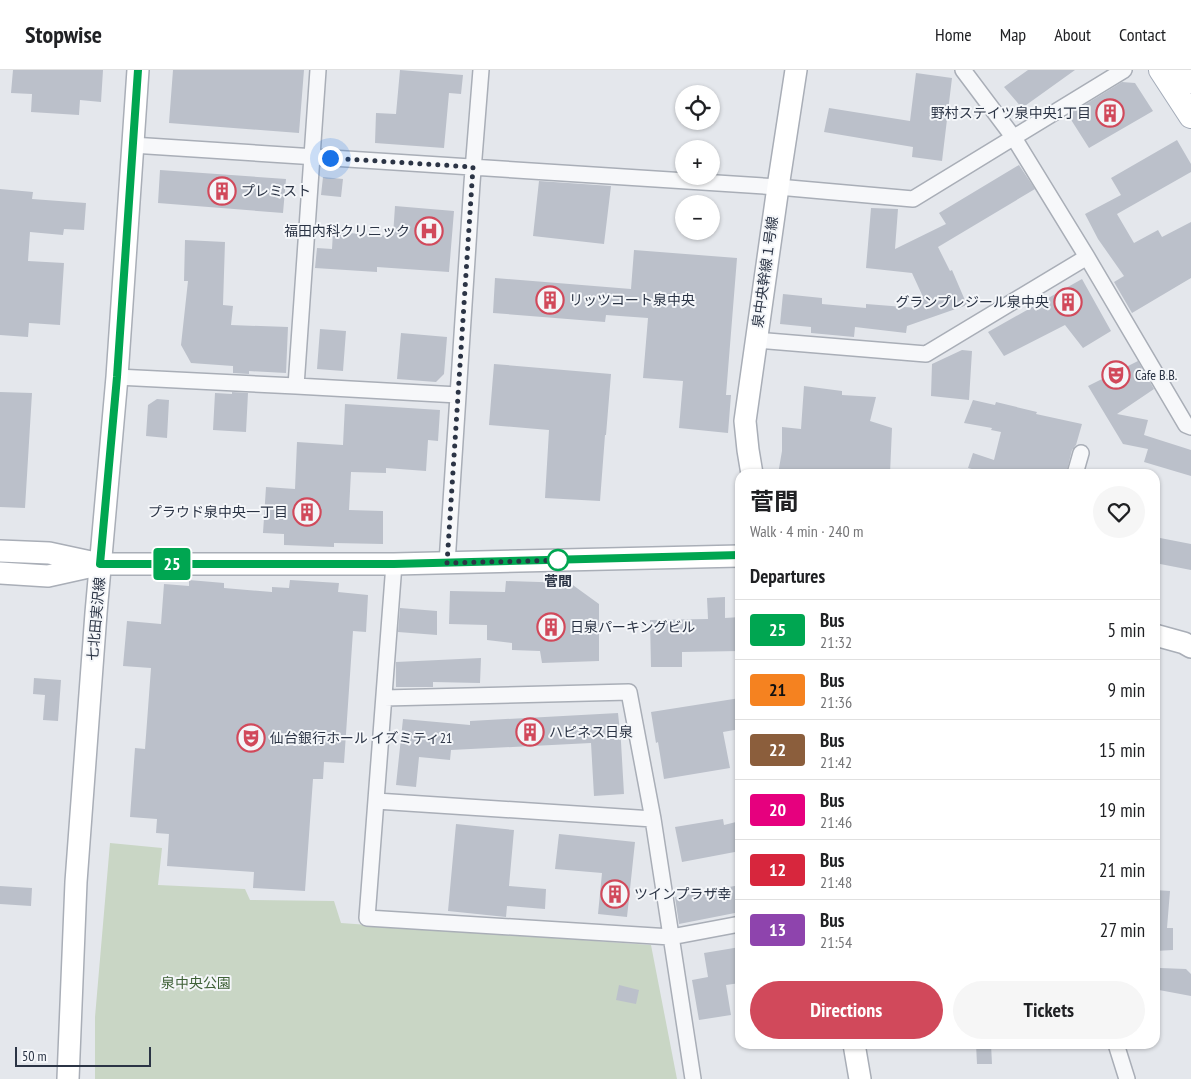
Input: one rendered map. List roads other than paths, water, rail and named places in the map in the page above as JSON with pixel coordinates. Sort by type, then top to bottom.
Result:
[{"type":"main road","points":[[1161,70],[1191,116]]},
{"type":"main road","points":[[1184,70],[1191,81]]},
{"type":"street","name":"七北田実沢線","points":[[68,1079],[76,882],[100,564],[117,377],[138,70]]},
{"type":"street","points":[[296,386],[318,70]]},
{"type":"street","points":[[447,563],[481,70]]},
{"type":"street","name":"泉中央幹線１号線","points":[[751,469],[745,421],[796,70]]},
{"type":"street","points":[[963,70],[1014,138],[1186,425],[1191,427]]},
{"type":"street","points":[[132,145],[778,187],[913,199],[1124,70]]},
{"type":"street","points":[[756,340],[926,354],[1087,257]]},
{"type":"street","points":[[117,377],[458,395]]},
{"type":"street","points":[[1076,469],[1081,453]]},
{"type":"street","points":[[0,551],[49,554],[100,564],[394,564],[735,556]]},
{"type":"street","points":[[0,573],[48,576],[100,564]]},
{"type":"street","points":[[394,564],[368,918],[671,938],[735,925]]},
{"type":"street","points":[[1160,637],[1184,643],[1191,647]]},
{"type":"street","points":[[384,698],[629,692],[653,819],[693,1079]]},
{"type":"street","points":[[376,800],[653,819]]},
{"type":"street","points":[[855,1049],[860,1079]]},
{"type":"street","points":[[1118,1049],[1127,1079]]},
{"type":"place","name":"野村ステイツ泉中央1丁目","points":[[1110,113]]},
{"type":"place","name":"プレミスト","points":[[222,191]]},
{"type":"place","name":"福田内科クリニック","points":[[429,231]]},
{"type":"place","name":"リッツコート泉中央","points":[[550,300]]},
{"type":"place","name":"グランプレジール泉中央","points":[[1068,302]]},
{"type":"place","name":"Cafe B.B.","points":[[1116,375]]},
{"type":"place","name":"プラウド泉中央一丁目","points":[[307,512]]},
{"type":"place","name":"菅間","points":[[558,560]]},
{"type":"place","name":"日泉パーキングビル","points":[[551,627]]},
{"type":"place","name":"ハピネス日泉","points":[[530,732]]},
{"type":"place","name":"仙台銀行ホール イズミティ21","points":[[251,738]]},
{"type":"place","name":"ツインプラザ幸","points":[[615,894]]},
{"type":"park label","name":"泉中央公園","points":[[196,983]]}]
